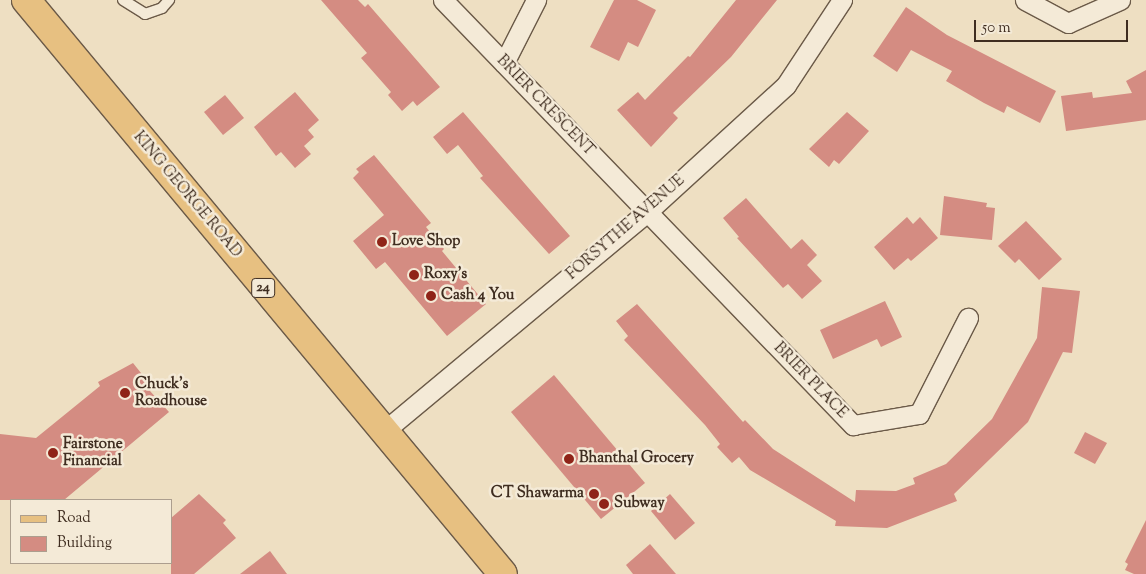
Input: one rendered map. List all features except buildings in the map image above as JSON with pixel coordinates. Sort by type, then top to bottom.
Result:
[{"type":"main road","name":"KING GEORGE ROAD","points":[[26,0],[383,432],[503,574]]},
{"type":"street","name":"BRIER CRESCENT","points":[[443,0],[646,213]]},
{"type":"street","points":[[504,63],[536,0]]},
{"type":"street","name":"FORSYTHE AVENUE","points":[[383,432],[646,213],[786,85],[842,0]]},
{"type":"street","points":[[1025,0],[1068,23],[1120,0]]},
{"type":"street","name":"BRIER PLACE","points":[[646,213],[853,425],[918,414],[968,318]]},
{"type":"lane","points":[[123,0],[145,14],[162,8],[168,0]]},
{"type":"place","name":"Love Shop","points":[[382,242]]},
{"type":"place","name":"Roxy's","points":[[414,275]]},
{"type":"place","name":"Cash 4 You","points":[[431,296]]},
{"type":"place","name":"Chuck's Roadhouse","points":[[125,393]]},
{"type":"place","name":"Fairstone Financial","points":[[53,453]]},
{"type":"place","name":"Bhanthal Grocery","points":[[569,459]]},
{"type":"place","name":"CT Shawarma","points":[[594,494]]},
{"type":"place","name":"Subway","points":[[604,504]]}]
